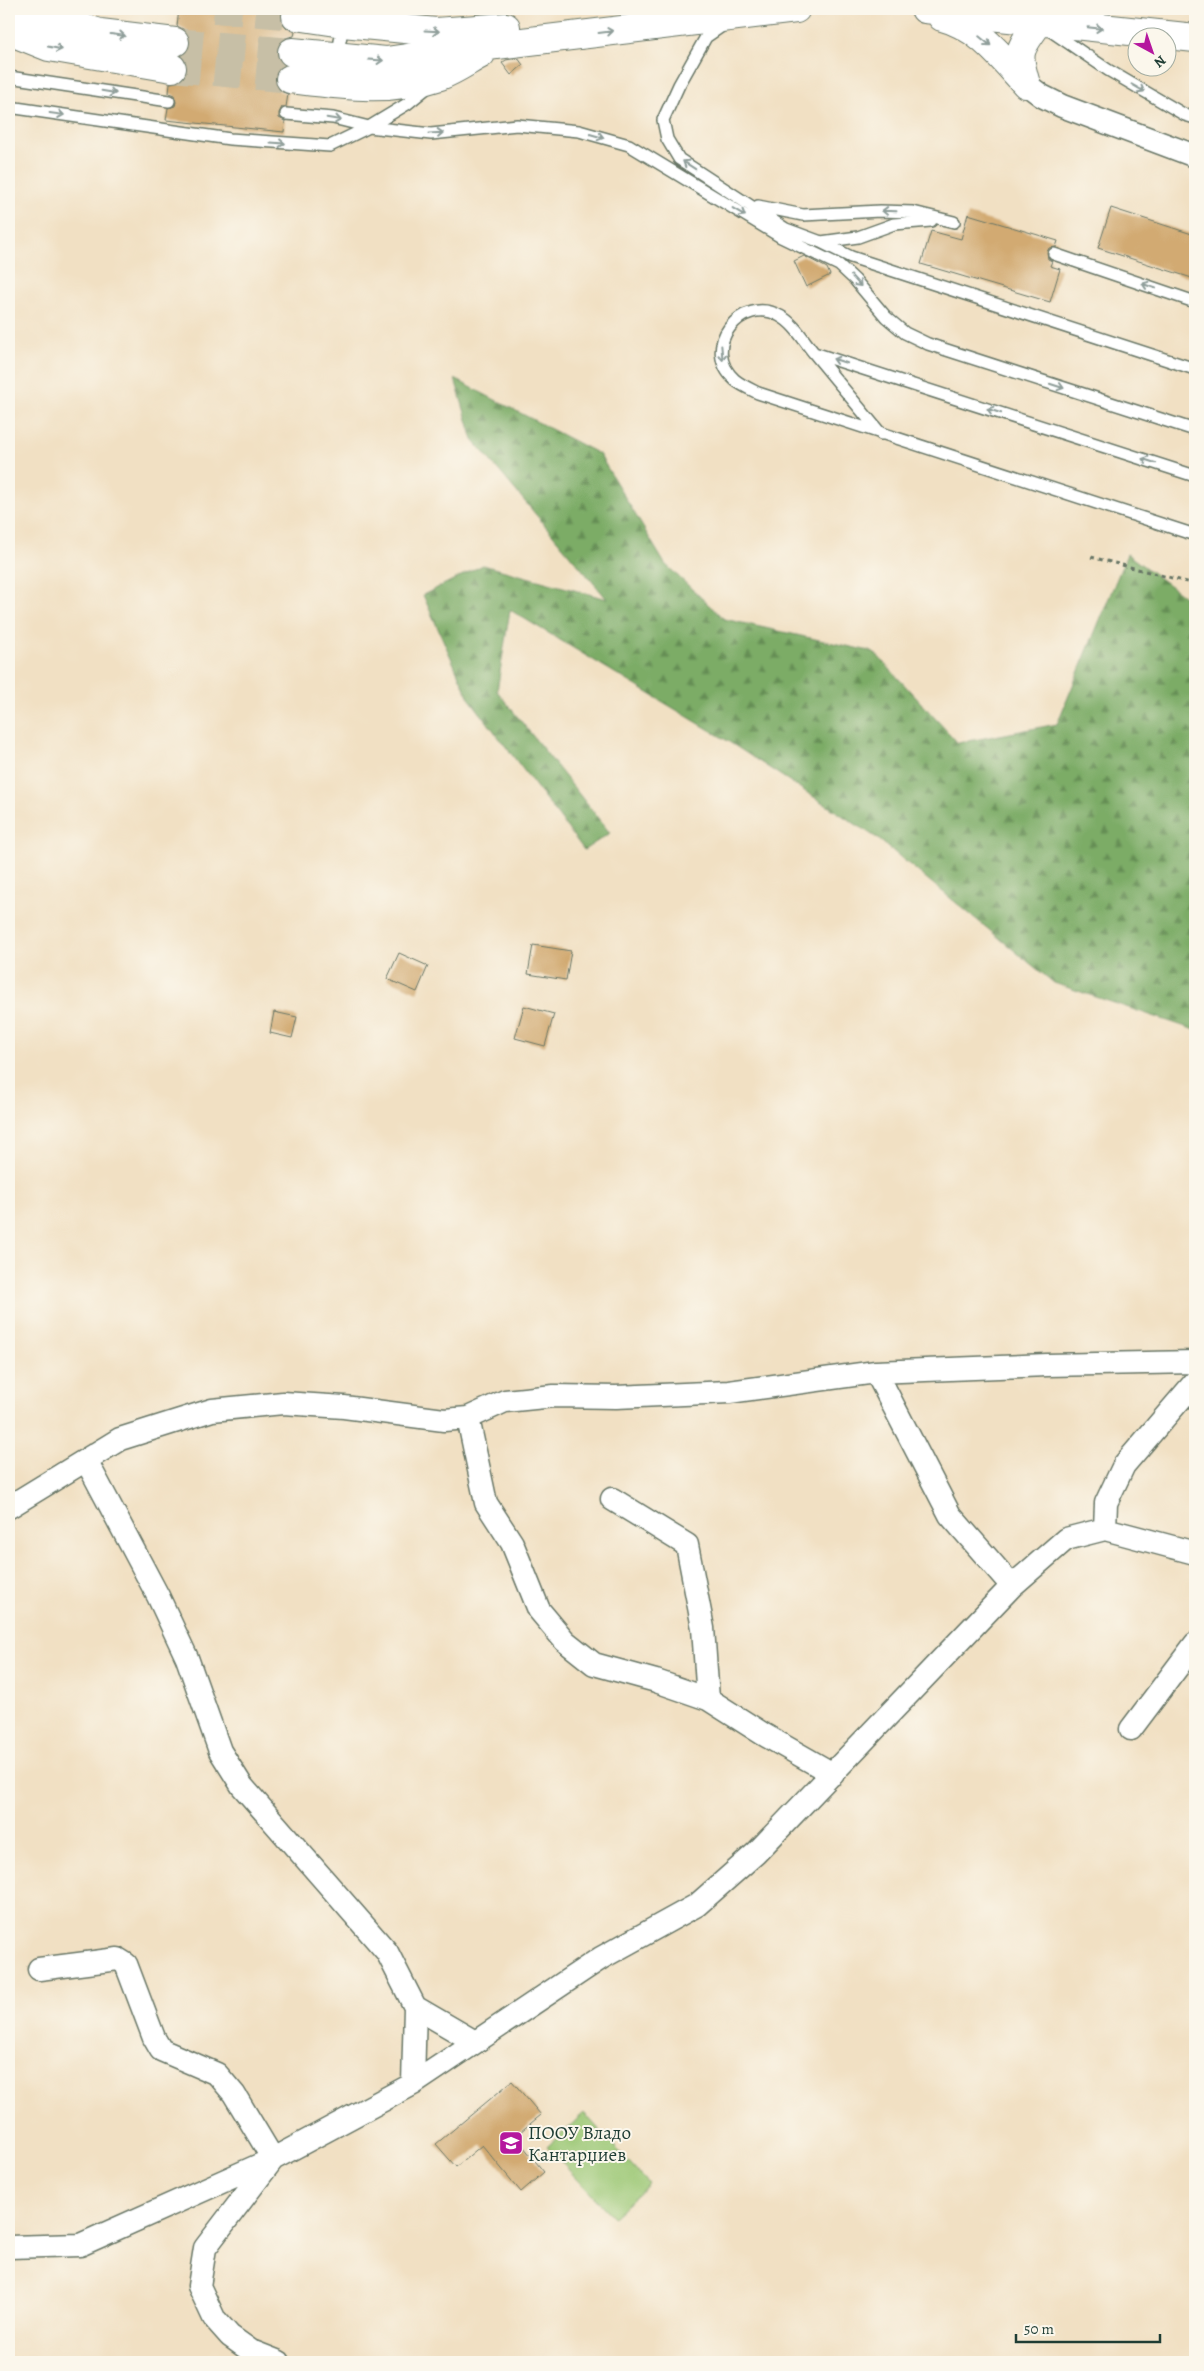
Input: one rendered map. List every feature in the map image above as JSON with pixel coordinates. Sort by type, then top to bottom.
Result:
[{"type":"highway","points":[[9,32],[49,47],[174,55],[20,9]]},
{"type":"highway","points":[[296,16],[344,16],[436,32],[507,27],[650,9]]},
{"type":"highway","points":[[292,52],[337,58],[386,61],[497,45],[796,9]]},
{"type":"highway","points":[[909,9],[952,20],[986,41],[1026,84]]},
{"type":"highway","points":[[925,9],[1195,38]]},
{"type":"highway","points":[[1026,84],[1018,58],[1026,40],[1039,22]]},
{"type":"highway","points":[[290,79],[391,88],[440,76],[497,45]]},
{"type":"street","points":[[1026,84],[1042,96],[1062,106],[1195,156]]},
{"type":"street","points":[[9,1507],[120,1439],[212,1410],[283,1403],[344,1406],[444,1420],[468,1418],[506,1401],[554,1396],[616,1397],[730,1392],[876,1372],[1047,1364],[1195,1362]]},
{"type":"street","points":[[876,1372],[950,1515],[1012,1586]]},
{"type":"street","points":[[1105,1529],[1106,1503],[1124,1465],[1195,1382]]},
{"type":"street","points":[[468,1418],[486,1503],[512,1543],[539,1610],[565,1641],[594,1664],[708,1699],[763,1734],[833,1774]]},
{"type":"street","points":[[86,1460],[162,1605],[187,1658],[220,1750],[242,1786],[387,1952],[416,2007],[413,2084]]},
{"type":"street","points":[[612,1499],[688,1545],[703,1628],[708,1699]]},
{"type":"street","points":[[9,2247],[80,2245],[273,2159],[413,2084],[601,1958],[697,1904],[756,1853],[1012,1586],[1066,1539],[1105,1529],[1195,1553]]},
{"type":"street","points":[[1131,1729],[1195,1644]]},
{"type":"street","points":[[39,1969],[118,1958],[126,1964],[154,2038],[161,2050],[217,2074],[234,2094],[273,2159]]},
{"type":"street","points":[[416,2007],[475,2042]]},
{"type":"street","points":[[273,2159],[205,2248],[199,2286],[214,2318],[230,2336],[251,2351],[279,2362]]},
{"type":"lane","points":[[332,84],[344,16]]},
{"type":"lane","points":[[737,16],[706,38],[679,85],[664,120],[667,140],[679,159],[786,229],[819,247],[844,270],[886,318],[905,333],[928,344],[1195,430]]},
{"type":"lane","points":[[1039,22],[1108,70],[1185,115],[1195,118]]},
{"type":"lane","points":[[9,107],[230,139],[330,146],[369,127],[408,104],[440,76]]},
{"type":"lane","points":[[9,77],[168,101]]},
{"type":"lane","points":[[286,114],[333,118],[369,127],[431,134],[517,125],[579,131],[629,145],[781,237],[851,257],[1195,369]]},
{"type":"lane","points":[[744,201],[776,211],[803,215],[880,211],[913,212],[959,224],[925,220],[894,224],[858,237],[819,247]]},
{"type":"lane","points":[[1054,254],[1195,302]]},
{"type":"lane","points":[[881,434],[814,353],[780,316],[763,311],[744,315],[728,328],[721,340],[723,362],[734,379],[758,394],[881,434],[1195,535]]},
{"type":"lane","points":[[814,353],[1195,476]]},
{"type":"path","points":[[1091,557],[1195,584]]},
{"type":"green space","points":[[455,379],[599,454],[665,564],[724,619],[874,652],[958,743],[1057,724],[1127,554],[1195,604],[1195,1030],[1054,983],[877,838],[723,738],[510,610],[497,691],[610,833],[584,850],[469,698],[423,595],[483,565],[607,599],[473,440]]},
{"type":"green space","points":[[584,2113],[649,2184],[613,2217],[547,2147]]},
{"type":"building","points":[[179,9],[283,9],[282,22],[287,28],[295,32],[294,36],[285,38],[279,43],[277,50],[278,58],[283,65],[277,70],[275,85],[280,91],[288,94],[286,107],[282,107],[279,113],[279,118],[285,121],[284,132],[166,120],[168,108],[175,106],[176,102],[174,95],[169,93],[170,83],[178,82],[184,78],[187,71],[187,63],[182,56],[188,51],[191,43],[190,36],[185,30],[177,26]]},
{"type":"building","points":[[518,58],[523,65],[511,75],[502,63],[506,60]]},
{"type":"building","points":[[1111,208],[1195,235],[1195,279],[1098,248]]},
{"type":"building","points":[[968,214],[1058,241],[1056,247],[1049,248],[1047,252],[1048,259],[1052,261],[1050,266],[1060,269],[1050,302],[921,264],[931,231],[961,239]]},
{"type":"building","points":[[804,256],[827,268],[830,275],[806,287],[794,261]]},
{"type":"building","points":[[533,945],[571,951],[566,980],[528,974]]},
{"type":"building","points":[[399,953],[428,966],[417,992],[387,979]]},
{"type":"building","points":[[524,1006],[554,1014],[545,1046],[515,1038]]},
{"type":"building","points":[[274,1012],[297,1017],[292,1038],[270,1033]]},
{"type":"building","points":[[512,2081],[541,2115],[515,2136],[544,2172],[521,2192],[482,2145],[456,2167],[436,2144]]},
{"type":"tunnel","points":[[214,9],[296,16]]},
{"type":"tunnel","points":[[175,42],[292,52]]},
{"type":"tunnel","points":[[172,68],[290,79]]},
{"type":"place","name":"ПООУ Владо Кантарџиев","points":[[511,2143]]}]
